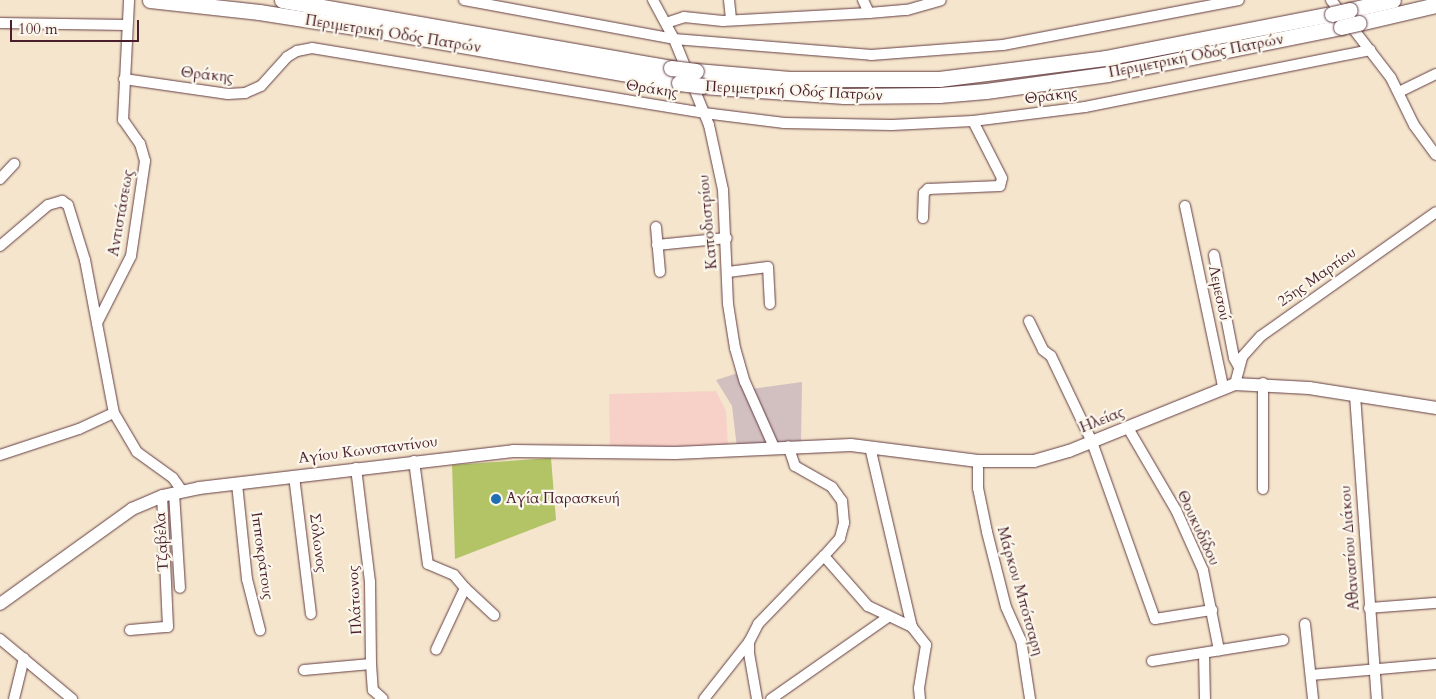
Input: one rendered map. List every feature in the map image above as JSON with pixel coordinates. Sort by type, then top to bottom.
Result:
[{"type":"highway","name":"Περιμετρική Οδός Πατρών","points":[[151,0],[387,32],[679,83],[844,96],[939,95],[986,91],[1108,74],[1341,27],[1436,5]]},
{"type":"highway","name":"Περιμετρική Οδός Πατρών","points":[[282,0],[671,68],[799,79],[939,79],[1095,59],[1331,7],[1350,10],[1393,0]]},
{"type":"main road","name":"Ηλείας","points":[[774,448],[788,446],[870,447],[978,462],[1034,461],[1128,428],[1229,385],[1263,383],[1436,408]]},
{"type":"main road","name":"Αγίου Κωνσταντίνου","points":[[0,604],[31,584],[121,515],[172,493],[356,468],[513,451],[675,453],[774,448]]},
{"type":"street","name":"Αντιστάσεως","points":[[97,323],[131,256],[145,161],[140,144],[123,120],[129,0]]},
{"type":"street","points":[[464,0],[674,39],[871,55],[1003,45],[1239,0]]},
{"type":"street","name":"Καποδιστρίου","points":[[654,0],[674,39],[704,113],[720,175],[727,238],[729,314],[738,361],[774,448]]},
{"type":"street","points":[[729,0],[731,20]]},
{"type":"street","points":[[862,0],[869,13]]},
{"type":"street","points":[[666,23],[684,17],[731,20],[907,10],[941,0]]},
{"type":"street","points":[[1331,7],[1370,50],[1432,143],[1436,155]]},
{"type":"street","points":[[2,25],[127,24]]},
{"type":"street","name":"Θράκης","points":[[124,79],[228,94],[245,93],[261,86],[287,57],[297,51],[312,48],[704,113],[784,123],[892,126],[973,121],[1085,107],[1370,50]]},
{"type":"street","points":[[1398,92],[1436,74]]},
{"type":"street","points":[[923,218],[924,193],[928,189],[1000,186],[1002,178],[973,121]]},
{"type":"street","points":[[0,179],[14,164]]},
{"type":"street","points":[[0,246],[48,205],[58,201],[66,203],[71,210],[85,260],[114,413],[137,452],[173,478],[168,627],[130,630]]},
{"type":"street","name":"Λεμεσού","points":[[1185,206],[1229,385]]},
{"type":"street","name":"25ης Μαρτίου","points":[[1229,385],[1249,347],[1261,336],[1436,212]]},
{"type":"street","points":[[656,227],[660,272]]},
{"type":"street","points":[[657,245],[727,238]]},
{"type":"street","points":[[1214,255],[1234,358],[1239,367]]},
{"type":"street","points":[[728,272],[768,267],[770,304]]},
{"type":"street","points":[[1029,321],[1043,350],[1051,356],[1092,442],[1155,619],[1212,610]]},
{"type":"street","points":[[1263,383],[1263,489]]},
{"type":"street","name":"Αθανασίου Διάκου","points":[[1356,395],[1377,699]]},
{"type":"street","points":[[0,455],[79,428],[114,413]]},
{"type":"street","name":"Θουκυδίδου","points":[[1128,428],[1176,510],[1202,570],[1219,650]]},
{"type":"street","points":[[704,699],[749,642],[758,624],[840,538],[844,523],[842,501],[832,487],[795,466],[788,446]]},
{"type":"street","points":[[870,447],[912,627],[926,645],[920,699]]},
{"type":"street","points":[[414,461],[428,564],[454,574],[465,588],[494,615]]},
{"type":"street","name":"Μάρκου Μπότσαρη","points":[[978,462],[978,488],[987,532],[1006,607],[1021,640],[1030,699]]},
{"type":"street","name":"Πλάτωνος","points":[[356,468],[370,582],[373,690],[383,699]]},
{"type":"street","name":"Σόλωνος","points":[[294,476],[311,614]]},
{"type":"street","name":"Ιπποκράτους","points":[[237,484],[247,578],[260,630]]},
{"type":"street","name":"Τζαβέλα","points":[[172,493],[180,588]]},
{"type":"street","points":[[824,556],[868,606],[912,627]]},
{"type":"street","points":[[436,650],[465,588]]},
{"type":"street","points":[[1370,608],[1436,603]]},
{"type":"street","points":[[772,699],[888,617]]},
{"type":"street","points":[[1305,624],[1313,699]]},
{"type":"street","points":[[0,639],[72,699]]},
{"type":"street","points":[[1152,661],[1283,640]]},
{"type":"street","points":[[749,642],[757,699]]},
{"type":"street","points":[[1204,653],[1205,699]]},
{"type":"street","points":[[14,699],[24,658]]},
{"type":"street","points":[[304,670],[371,664]]},
{"type":"street","points":[[1311,675],[1436,664]]},
{"type":"shaded area","points":[[738,373],[768,445],[737,448],[732,406],[716,380]]},
{"type":"shaded area","points":[[802,382],[801,442],[776,445],[751,389]]},
{"type":"shaded area","points":[[716,391],[726,411],[728,447],[610,449],[609,394]]},
{"type":"green space","points":[[551,458],[556,520],[455,559],[452,465]]},
{"type":"place","name":"Αγία Παρασκευή","points":[[496,499]]}]
